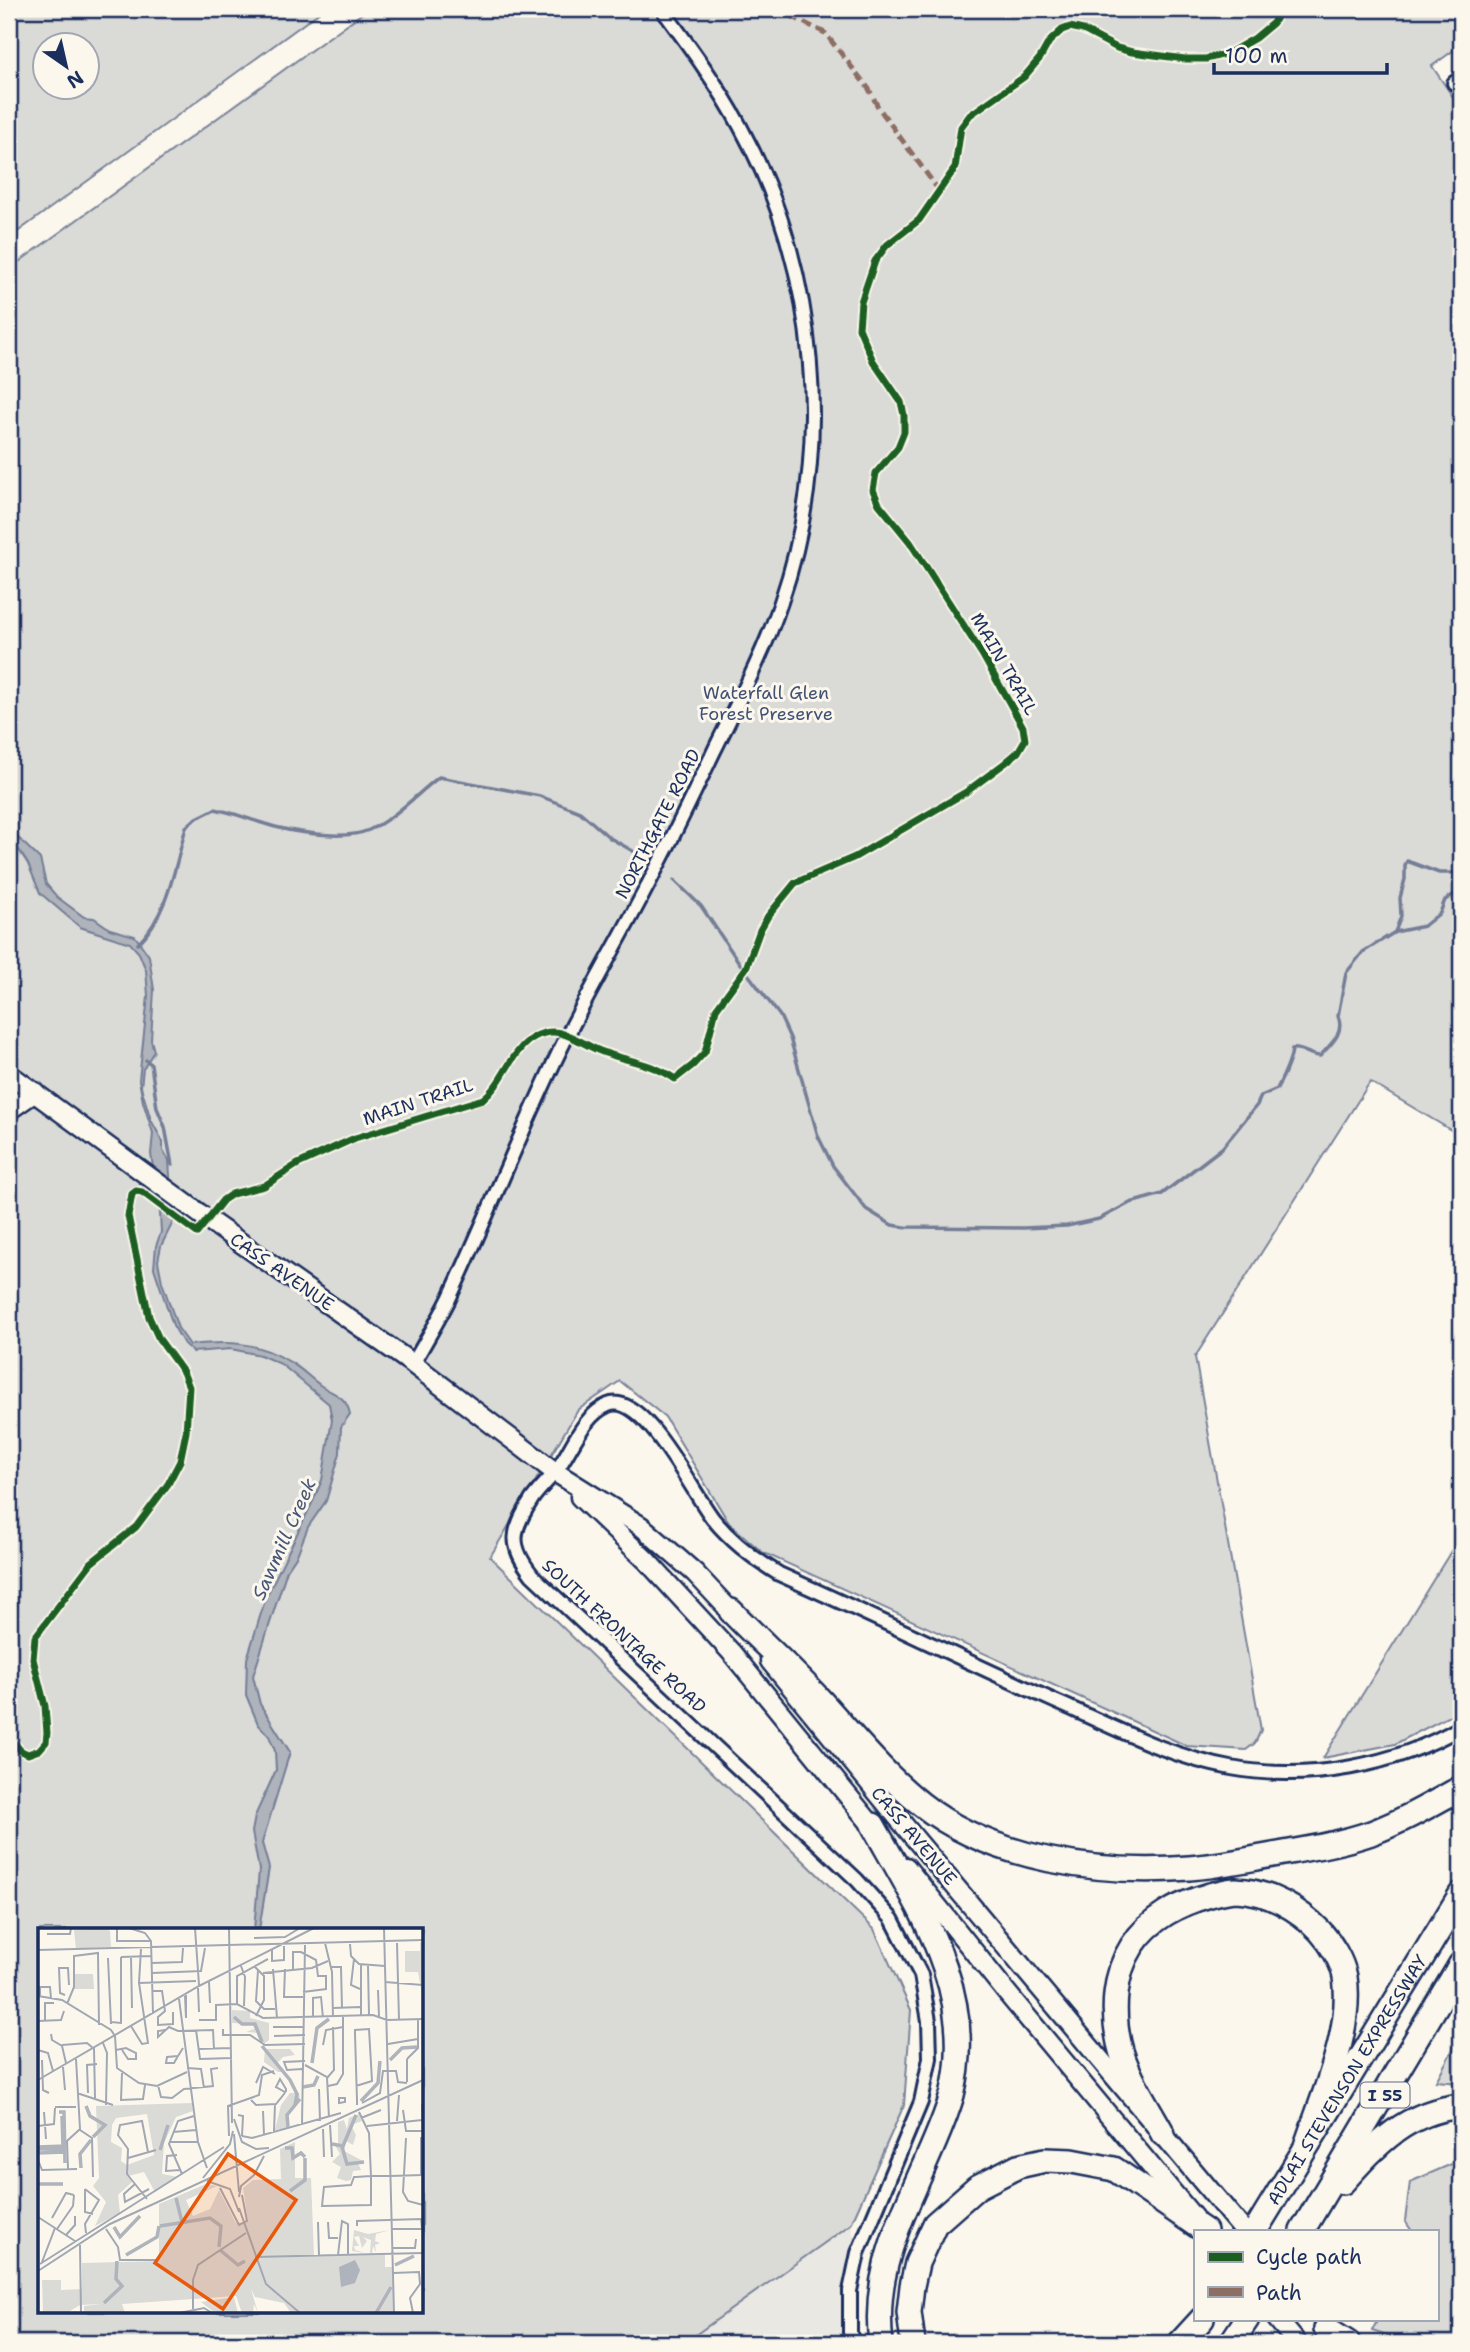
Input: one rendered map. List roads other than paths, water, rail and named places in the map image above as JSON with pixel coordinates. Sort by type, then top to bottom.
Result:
[{"type":"highway","points":[[730,1611],[820,1700],[864,1752],[921,1804],[982,1838],[1039,1857],[1095,1867],[1134,1870],[1192,1868],[1230,1862],[1342,1842],[1420,1812],[1461,1788]]},
{"type":"highway","points":[[873,1825],[944,1960],[956,2009],[958,2060],[943,2123],[903,2213],[885,2263],[879,2307],[881,2343]]},
{"type":"highway","points":[[1163,2134],[1120,2047],[1116,2025],[1120,1975],[1131,1948],[1144,1930],[1162,1916],[1194,1900],[1235,1890],[1280,1901],[1301,1914],[1327,1939],[1345,1973],[1345,2028],[1306,2146]]},
{"type":"highway","name":"ADLAI STEVENSON EXPRESSWAY","points":[[1256,2230],[1461,1894]]},
{"type":"highway","name":"I 55","points":[[1305,2228],[1461,1964]]},
{"type":"highway","points":[[1305,2228],[1384,2139],[1414,2119],[1438,2109],[1461,2106]]},
{"type":"highway","points":[[913,2343],[909,2312],[912,2286],[917,2263],[935,2224],[977,2187],[1018,2166],[1058,2160],[1114,2169],[1204,2230]]},
{"type":"highway","points":[[1180,2343],[1202,2320]]},
{"type":"highway","points":[[1188,2343],[1202,2320]]},
{"type":"highway","points":[[1231,2343],[1246,2320]]},
{"type":"highway","points":[[1327,2330],[1348,2343]]},
{"type":"main road","name":"CASS AVENUE","points":[[9,1074],[189,1206],[413,1364],[555,1472],[641,1526],[695,1573],[730,1611],[912,1835],[1243,2230]]},
{"type":"main road","points":[[9,1110],[34,1092]]},
{"type":"main road","name":"CASS AVENUE","points":[[555,1472],[647,1561],[731,1652],[1007,1993],[1204,2230]]},
{"type":"main road","points":[[1278,2320],[1297,2343]]},
{"type":"street","name":"NORTHGATE ROAD","points":[[413,1364],[448,1300],[567,1036],[652,878],[750,678],[782,600],[801,528],[810,455],[812,402],[805,318],[789,246],[776,205],[742,128],[721,92],[662,9]]},
{"type":"street","name":"SOUTH FRONTAGE ROAD","points":[[852,2343],[850,2291],[858,2253],[921,2102],[930,2058],[929,2021],[921,1975],[892,1919],[857,1880],[532,1575],[521,1561],[515,1550],[519,1520],[594,1415],[607,1405],[617,1403],[629,1407],[648,1423],[713,1519],[736,1545],[779,1574],[1158,1747],[1231,1768],[1274,1773],[1313,1771],[1357,1766],[1398,1756],[1461,1727]]},
{"type":"waterway","points":[[138,944],[157,919],[174,874],[186,827],[215,809],[301,832],[345,835],[369,830],[388,819],[439,777],[540,796],[580,812],[610,838],[638,854]]},
{"type":"waterway","points":[[1395,932],[1401,916],[1400,898],[1407,861],[1439,873],[1461,873]]},
{"type":"waterway","points":[[674,880],[701,906],[780,1016],[790,1038],[818,1136],[833,1166],[866,1209],[892,1225],[905,1227],[1067,1226],[1099,1219],[1130,1203],[1162,1194],[1222,1148],[1257,1105],[1261,1096],[1277,1089],[1292,1049],[1320,1056],[1332,1043],[1340,1028],[1338,1016],[1346,973],[1363,952],[1395,932],[1424,926],[1440,913],[1445,900],[1461,890]]},
{"type":"waterway","name":"Sawmill Creek","points":[[146,1060],[151,1064],[157,1108],[165,1127],[172,1165]]},
{"type":"park label","name":"Waterfall Glen Forest Preserve","points":[[766,703]]}]
